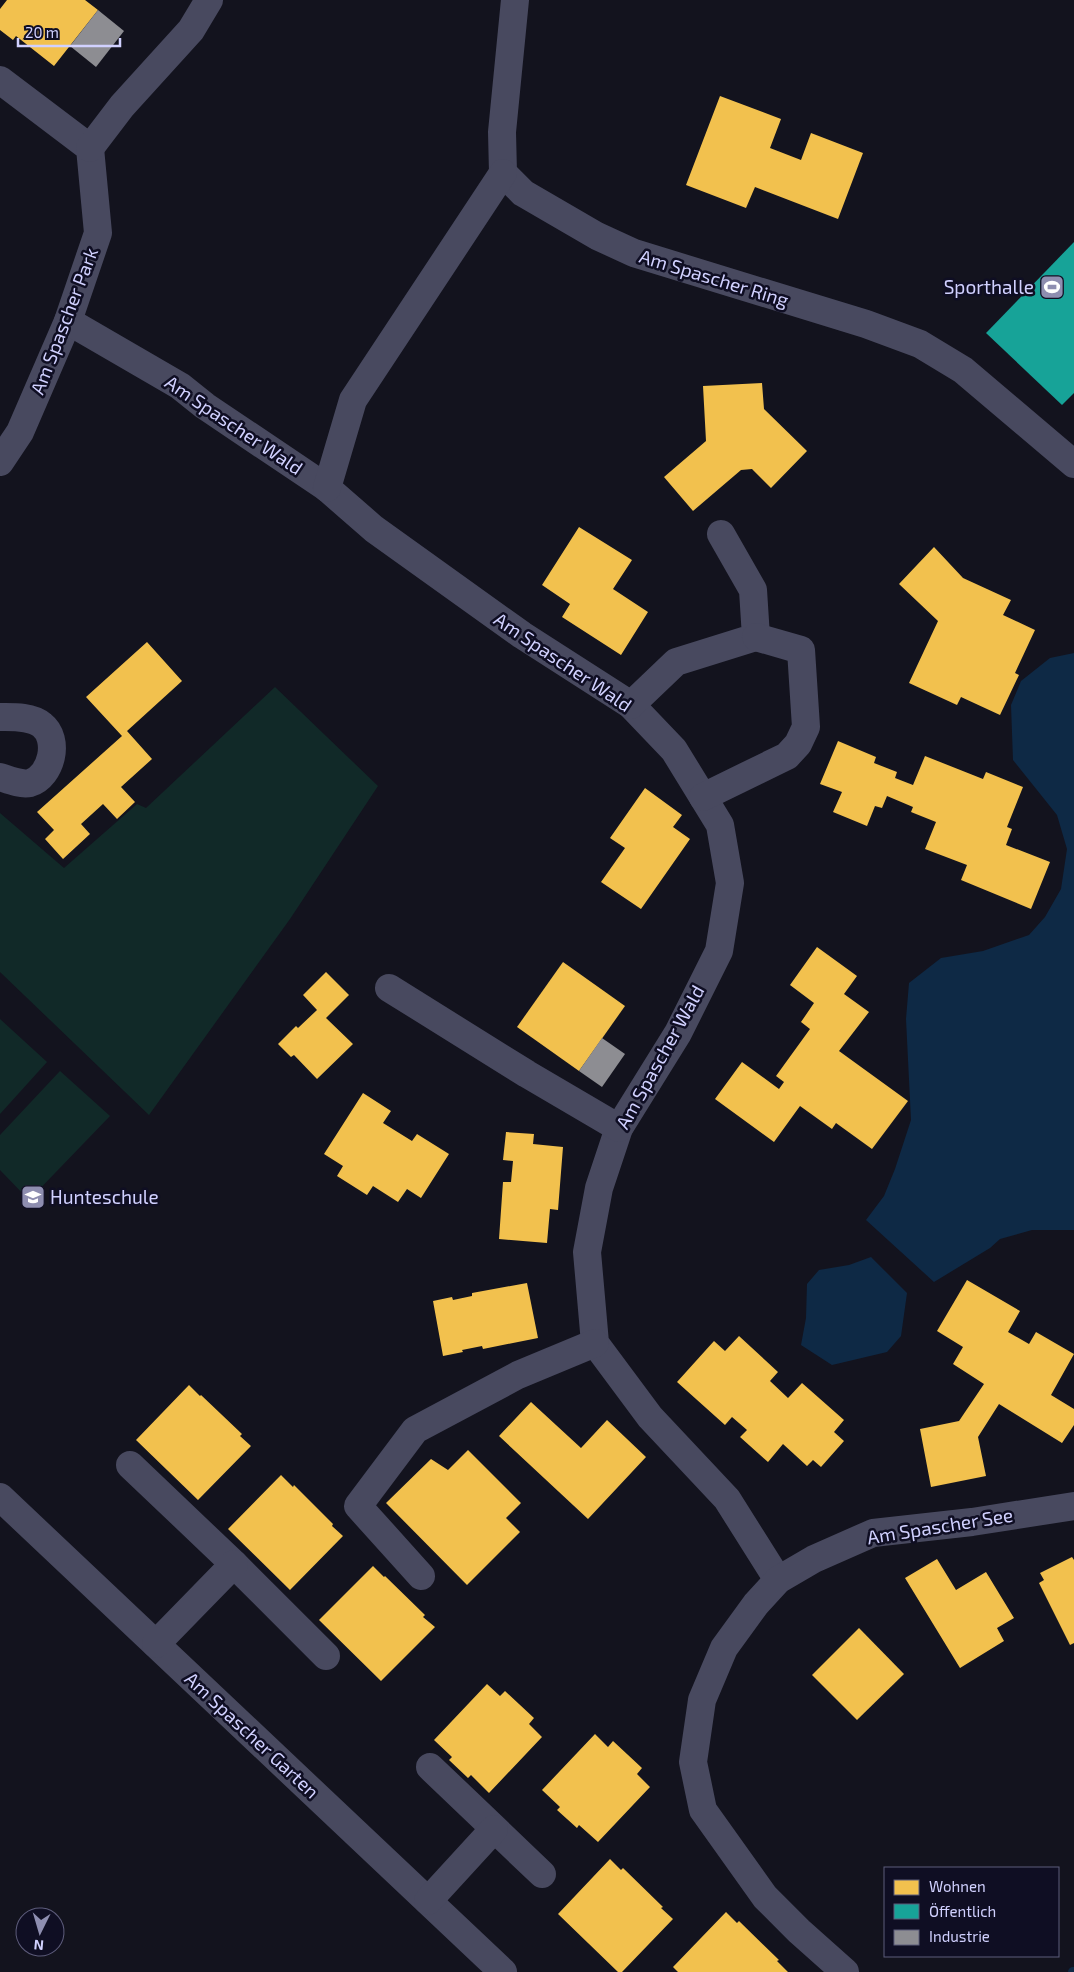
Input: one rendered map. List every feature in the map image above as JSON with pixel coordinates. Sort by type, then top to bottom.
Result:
[{"type":"street","points":[[0,80],[90,148],[122,106],[191,30],[209,0]]},
{"type":"street","points":[[327,488],[354,400],[503,173],[502,132],[515,0]]},
{"type":"street","name":"Am Spascher Park","points":[[0,462],[20,432],[68,321],[98,234],[90,148]]},
{"type":"street","name":"Am Spascher Ring","points":[[503,173],[523,193],[597,236],[634,253],[866,324],[920,344],[963,370],[1074,464]]},
{"type":"street","name":"Am Spascher Wald","points":[[68,321],[180,386],[205,406],[327,488],[374,529],[506,624],[631,705],[674,750],[720,825],[730,883],[719,951],[678,1034],[619,1128],[600,1188],[587,1252],[595,1343]]},
{"type":"street","points":[[721,534],[753,590],[756,638]]},
{"type":"street","points":[[631,705],[676,662],[756,638],[801,650],[806,727],[798,744],[787,756],[702,797]]},
{"type":"street","points":[[0,717],[27,719],[42,725],[50,737],[52,752],[48,767],[39,778],[28,783],[15,782],[0,777]]},
{"type":"street","points":[[389,988],[527,1074],[619,1128]]},
{"type":"street","points":[[421,1576],[358,1506],[415,1430],[518,1375],[595,1343],[650,1417],[727,1499],[778,1580]]},
{"type":"street","points":[[130,1465],[234,1564],[326,1656]]},
{"type":"street","name":"Am Spascher Garten","points":[[0,1497],[503,1972]]},
{"type":"street","name":"Am Spascher See","points":[[845,1972],[799,1931],[765,1897],[703,1810],[692,1762],[702,1700],[724,1648],[756,1604],[778,1580],[814,1559],[873,1533],[972,1522],[1074,1506]]},
{"type":"street","points":[[156,1644],[234,1564]]},
{"type":"street","points":[[430,1767],[542,1874]]},
{"type":"street","points":[[428,1901],[494,1829]]},
{"type":"green space","points":[[275,687],[378,786],[290,919],[149,1115],[0,972],[0,813],[64,868],[137,804],[146,808]]},
{"type":"green space","points":[[0,1019],[47,1062],[0,1114]]},
{"type":"green space","points":[[60,1071],[110,1116],[29,1200],[0,1170],[0,1135]]},
{"type":"water","points":[[1074,653],[1074,1230],[1032,1230],[1000,1239],[990,1248],[934,1282],[866,1220],[884,1196],[911,1120],[906,1019],[909,983],[941,958],[983,951],[1029,935],[1045,917],[1061,889],[1067,849],[1057,815],[1013,760],[1011,705],[1021,681],[1050,658]]},
{"type":"water","points":[[871,1257],[907,1293],[901,1336],[887,1352],[832,1365],[801,1345],[806,1318],[807,1284],[819,1270],[849,1265]]},
{"type":"building: Wohnen","points":[[7,0],[85,0],[98,10],[54,66],[16,36],[13,40],[0,30],[0,9]]},
{"type":"building: Wohnen","points":[[720,96],[781,119],[770,148],[801,160],[811,133],[863,153],[838,219],[755,187],[746,208],[686,185]]},
{"type":"building: Wohnen","points":[[762,383],[764,409],[807,451],[771,488],[752,469],[741,470],[693,511],[664,477],[706,441],[703,386]]},
{"type":"building: Wohnen","points":[[579,527],[632,560],[613,589],[648,612],[621,655],[562,617],[570,604],[542,585]]},
{"type":"building: Wohnen","points":[[934,547],[963,578],[1011,600],[1003,615],[1035,630],[1015,673],[1019,675],[1000,715],[961,697],[957,705],[909,683],[938,621],[899,584]]},
{"type":"building: Wohnen","points":[[147,642],[182,681],[127,731],[152,759],[121,787],[135,802],[117,819],[103,804],[81,824],[90,834],[63,859],[45,839],[54,830],[37,812],[122,736],[86,697]]},
{"type":"building: Wohnen","points":[[838,741],[876,757],[874,763],[897,772],[895,778],[913,785],[925,756],[983,779],[986,772],[1023,787],[1007,827],[1012,829],[1006,845],[1050,862],[1031,909],[961,880],[967,865],[925,849],[936,822],[911,812],[913,807],[887,796],[882,808],[875,806],[867,826],[833,812],[842,792],[820,784]]},
{"type":"building: Wohnen","points":[[645,788],[682,815],[673,827],[690,839],[641,909],[601,882],[625,848],[610,838]]},
{"type":"building: Wohnen","points":[[817,947],[857,976],[844,994],[869,1012],[839,1051],[908,1101],[872,1149],[836,1123],[832,1129],[800,1106],[774,1142],[715,1099],[742,1062],[779,1089],[784,1082],[776,1076],[810,1029],[801,1022],[814,1003],[790,985]]},
{"type":"building: Wohnen","points":[[563,962],[625,1006],[579,1071],[517,1027]]},
{"type":"building: Wohnen","points":[[326,972],[349,995],[326,1018],[353,1044],[317,1079],[294,1055],[291,1057],[278,1044],[296,1026],[298,1028],[317,1010],[303,995]]},
{"type":"building: Wohnen","points":[[363,1093],[391,1111],[383,1123],[412,1141],[417,1134],[449,1154],[421,1198],[407,1189],[398,1202],[373,1186],[367,1195],[337,1176],[343,1166],[324,1154]]},
{"type":"building: Wohnen","points":[[506,1132],[534,1134],[533,1144],[563,1147],[558,1210],[550,1209],[547,1243],[499,1239],[503,1182],[511,1182],[513,1161],[503,1160]]},
{"type":"building: Wohnen","points":[[967,1280],[1020,1311],[1008,1332],[1029,1344],[1036,1332],[1074,1354],[1051,1395],[1074,1409],[1074,1425],[1062,1443],[999,1404],[978,1437],[986,1476],[931,1487],[920,1429],[959,1421],[984,1384],[953,1364],[963,1347],[937,1331]]},
{"type":"building: Wohnen","points":[[527,1283],[538,1338],[483,1349],[482,1346],[443,1356],[433,1301],[452,1297],[453,1300],[472,1296],[472,1293]]},
{"type":"building: Wohnen","points":[[739,1336],[778,1372],[770,1381],[788,1398],[802,1383],[844,1420],[834,1432],[844,1441],[821,1467],[813,1460],[807,1466],[783,1444],[768,1462],[740,1437],[747,1430],[732,1417],[725,1425],[677,1382],[714,1341],[725,1351]]},
{"type":"building: Wohnen","points":[[189,1385],[242,1434],[240,1436],[251,1446],[198,1500],[136,1440]]},
{"type":"building: Wohnen","points":[[531,1402],[581,1448],[607,1420],[646,1457],[588,1519],[499,1436]]},
{"type":"building: Wohnen","points":[[468,1450],[521,1503],[506,1518],[520,1532],[467,1585],[386,1503],[431,1459],[448,1470]]},
{"type":"building: Wohnen","points":[[281,1475],[293,1487],[294,1485],[343,1536],[290,1590],[228,1529]]},
{"type":"building: Wohnen","points":[[1072,1557],[1074,1560],[1074,1643],[1070,1645],[1039,1583],[1044,1580],[1040,1573]]},
{"type":"building: Wohnen","points":[[937,1559],[956,1590],[986,1572],[1014,1618],[997,1628],[1004,1641],[960,1668],[905,1578]]},
{"type":"building: Wohnen","points":[[373,1566],[425,1615],[423,1617],[435,1627],[381,1681],[319,1620]]},
{"type":"building: Wohnen","points":[[859,1628],[904,1674],[857,1720],[812,1675]]},
{"type":"building: Wohnen","points":[[487,1684],[500,1696],[505,1691],[534,1718],[529,1724],[542,1737],[489,1793],[471,1775],[468,1778],[449,1760],[452,1757],[434,1740]]},
{"type":"building: Wohnen","points":[[595,1734],[608,1747],[613,1741],[642,1768],[637,1774],[650,1787],[598,1842],[579,1825],[577,1828],[557,1810],[560,1807],[542,1790]]},
{"type":"building: Wohnen","points":[[610,1859],[621,1870],[623,1868],[673,1919],[622,1972],[618,1972],[558,1914]]},
{"type":"building: Wohnen","points":[[726,1912],[737,1923],[739,1921],[779,1960],[777,1961],[788,1972],[678,1972],[673,1967]]},
{"type":"building: Öffentlich","name":"Sporthalle","points":[[1074,242],[1074,393],[1062,405],[986,333]]},
{"type":"building: Industrie","points":[[98,10],[124,31],[96,67],[70,46]]},
{"type":"building: Industrie","points":[[602,1038],[625,1054],[602,1087],[579,1071]]},
{"type":"place","name":"Sporthalle","points":[[1052,287]]},
{"type":"place","name":"Hunteschule","points":[[33,1197]]}]
